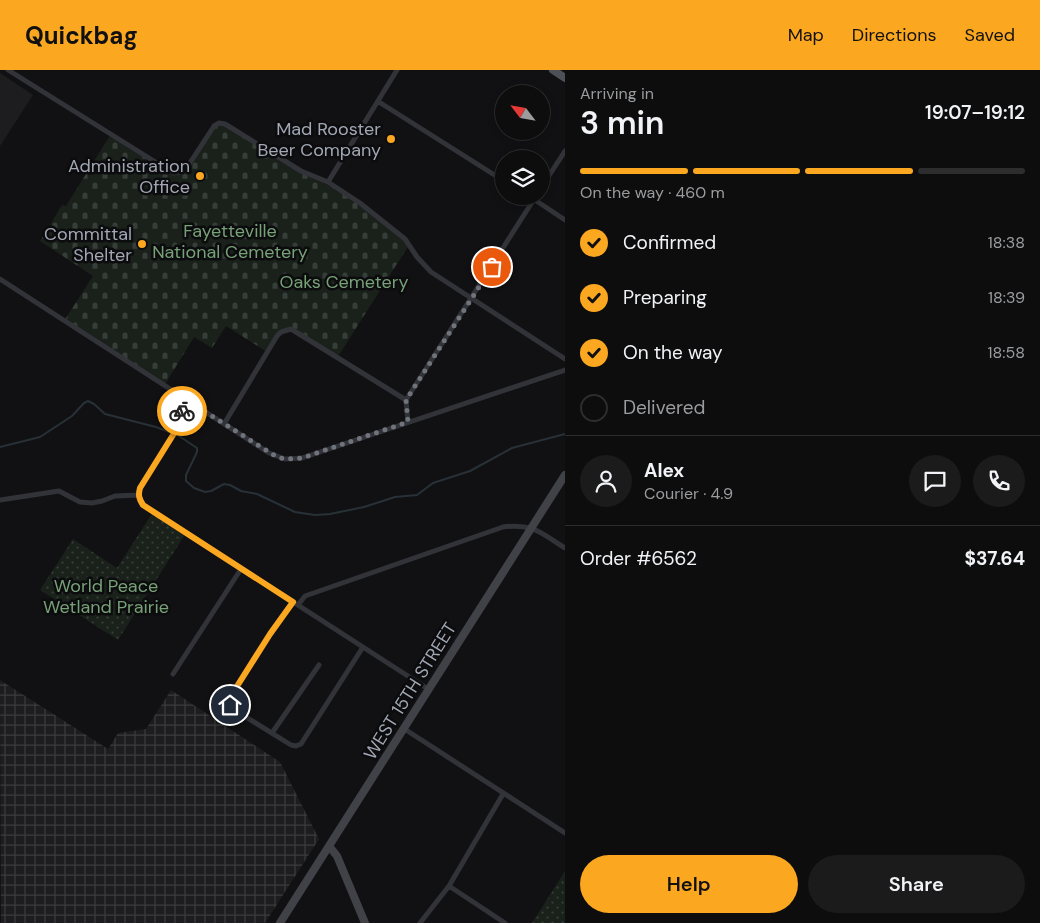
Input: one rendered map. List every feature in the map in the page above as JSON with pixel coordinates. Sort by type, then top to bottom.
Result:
[{"type":"main road","points":[[553,70],[565,78]]},
{"type":"main road","name":"WEST 15TH STREET","points":[[280,923],[565,475]]},
{"type":"main road","points":[[329,846],[337,856],[365,923]]},
{"type":"street","points":[[8,70],[169,171],[178,173],[186,169],[214,126],[219,123],[225,124],[302,170],[328,182],[360,203],[405,239],[417,258],[431,272],[565,359]]},
{"type":"street","points":[[328,182],[397,70]]},
{"type":"street","points":[[379,102],[495,175]]},
{"type":"street","points":[[550,174],[565,151]]},
{"type":"street","points":[[408,422],[406,400],[531,205]]},
{"type":"street","points":[[545,205],[565,220]]},
{"type":"street","points":[[0,279],[277,457],[302,458],[565,370]]},
{"type":"street","points":[[224,424],[277,336],[286,330],[295,331],[406,400]]},
{"type":"street","points":[[185,399],[178,427],[140,488],[138,495],[143,505],[428,689]]},
{"type":"street","points":[[0,500],[59,491],[80,502],[92,503],[115,496],[138,495]]},
{"type":"street","points":[[363,647],[302,744],[291,745],[233,709],[230,705],[229,699],[270,634],[305,596],[503,527],[517,525],[531,527],[565,548]]},
{"type":"street","points":[[173,674],[241,569]]},
{"type":"street","points":[[272,733],[319,664]]},
{"type":"street","points":[[404,728],[565,833]]},
{"type":"street","points":[[420,923],[449,886],[503,794]]},
{"type":"street","points":[[449,886],[505,923]]},
{"type":"shaded area","points":[[0,73],[33,95],[0,146]]},
{"type":"shaded area","points":[[0,680],[108,749],[118,733],[146,729],[171,690],[280,762],[319,839],[265,923],[1,923]]},
{"type":"green space","name":"Fayetteville National Cemetery","points":[[219,123],[301,171],[349,196],[409,245],[337,358],[295,331],[281,332],[267,352],[226,326],[212,348],[194,337],[164,386],[64,321],[93,276],[40,241],[62,205],[66,206],[111,134],[169,171],[182,172]]},
{"type":"green space","name":"World Peace Wetland Prairie","points":[[153,512],[186,533],[118,640],[40,590],[73,539],[117,568]]},
{"type":"green space","points":[[565,871],[565,923],[532,923]]},
{"type":"waterway","points":[[0,447],[40,437],[72,416],[88,401],[105,414],[169,432]]},
{"type":"waterway","points":[[179,436],[197,448],[197,452],[186,475],[186,481],[194,488],[205,492],[224,484],[230,485],[241,491],[257,494],[295,512],[315,515],[364,507],[395,497],[417,495],[433,483],[470,471],[512,448],[565,434]]},
{"type":"way so far","points":[[182,411],[185,399],[269,453],[285,459],[302,458],[408,422],[406,400],[492,267]]},
{"type":"place","name":"Mad Rooster Beer Company","points":[[391,139]]},
{"type":"place","name":"Administration Office","points":[[200,176]]},
{"type":"place","name":"Committal Shelter","points":[[142,244]]},
{"type":"route","points":[[182,411],[178,427],[140,488],[138,495],[140,501],[143,505],[293,602],[270,634],[229,699],[230,705]]},
{"type":"park label","name":"Oaks Cemetery","points":[[344,282]]}]
